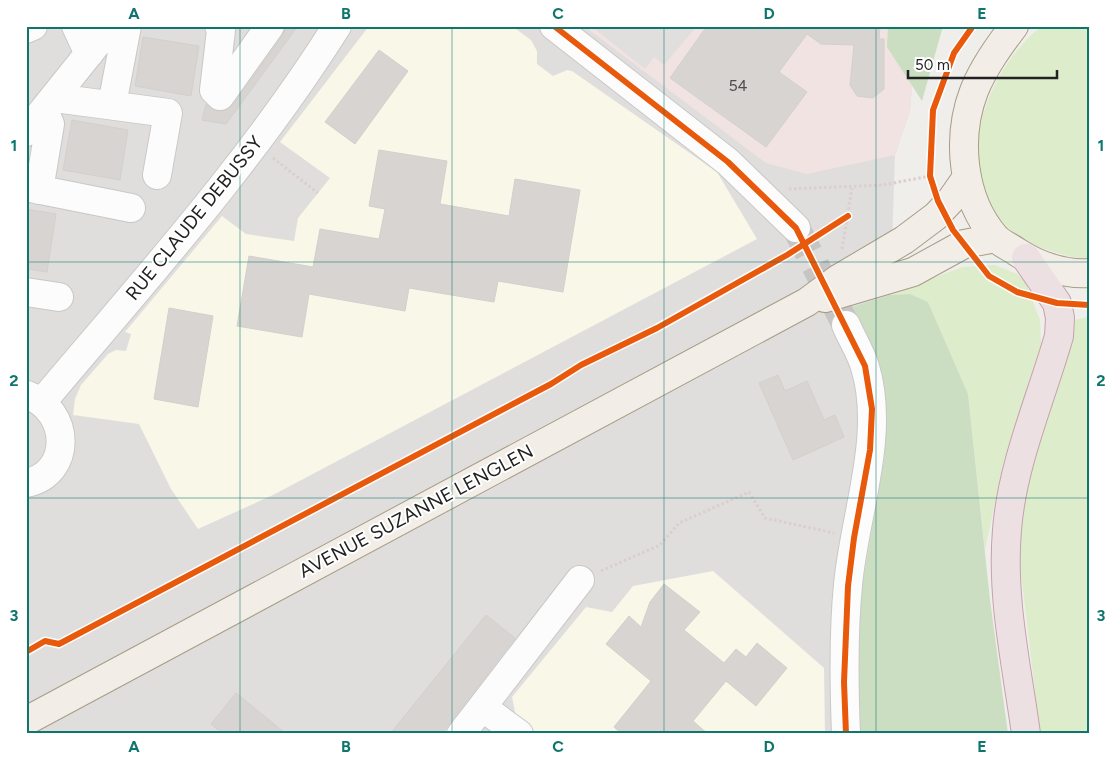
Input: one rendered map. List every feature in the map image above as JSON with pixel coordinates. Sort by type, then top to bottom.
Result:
[{"type":"highway","points":[[1026,258],[1057,303],[1060,318],[1059,336],[1017,473],[1007,529],[1005,579],[1026,734]]},
{"type":"main road","points":[[1014,26],[994,54],[974,92],[966,126],[964,156],[967,177],[978,213],[996,238],[1026,258],[1052,268],[1078,274],[1089,273]]},
{"type":"main road","name":"AVENUE SUZANNE LENGLEN","points":[[26,721],[807,302],[838,279],[904,240],[943,209],[967,177]]},
{"type":"main road","name":"AVENUE SUZANNE LENGLEN","points":[[807,302],[912,272],[956,247],[996,238]]},
{"type":"street","points":[[26,29],[33,26]]},
{"type":"street","points":[[76,26],[89,54]]},
{"type":"street","points":[[26,132],[111,26]]},
{"type":"street","points":[[112,105],[127,26]]},
{"type":"street","points":[[213,28],[214,90],[220,96],[270,26]]},
{"type":"street","name":"RUE CLAUDE DEBUSSY","points":[[34,398],[156,266],[255,144],[304,77],[337,26]]},
{"type":"street","points":[[554,26],[728,162],[796,228]]},
{"type":"street","points":[[49,104],[112,105],[168,114],[157,175]]},
{"type":"street","points":[[49,104],[50,124],[33,189],[131,208]]},
{"type":"street","points":[[26,292],[59,297]]},
{"type":"street","points":[[846,325],[865,366],[872,410],[870,450],[854,538],[845,628],[846,734]]},
{"type":"street","points":[[26,483],[42,476],[52,466],[59,454],[61,439],[59,425],[52,412],[34,398]]},
{"type":"street","points":[[461,734],[580,580]]},
{"type":"street","points":[[482,707],[519,734]]},
{"type":"path","points":[[255,144],[318,193]]},
{"type":"path","points":[[930,168],[930,176],[943,209]]},
{"type":"path","points":[[785,189],[852,188],[883,185],[930,176]]},
{"type":"path","points":[[840,221],[848,216],[852,188]]},
{"type":"path","points":[[580,580],[660,545],[679,523],[749,492],[765,518],[854,538]]},
{"type":"shaded area","points":[[26,26],[917,26],[910,111],[895,155],[885,454],[854,632],[855,734],[26,734]]},
{"type":"shaded area","points":[[369,26],[512,26],[531,40],[537,51],[537,64],[553,76],[567,70],[572,71],[717,172],[757,239],[273,495],[198,529],[171,489],[139,424],[73,415],[75,399],[81,385],[108,354],[116,350],[126,351],[131,334],[125,332],[222,216],[246,234],[294,241],[298,218],[330,178],[280,142]]},
{"type":"shaded area","points":[[584,26],[917,26],[910,111],[895,155],[807,174],[766,163]]},
{"type":"shaded area","points":[[591,26],[697,26],[664,65],[654,57],[645,69]]},
{"type":"shaded area","points":[[713,571],[824,668],[825,734],[537,734],[516,717],[512,697],[586,607],[612,612],[633,586]]},
{"type":"green space","points":[[888,26],[943,26],[922,101],[887,47]]},
{"type":"green space","points":[[1042,26],[1089,26],[1089,258],[1072,257],[1039,247],[1014,235],[1004,227],[991,206],[978,164],[979,130],[990,96],[1007,64],[1017,50]]},
{"type":"green space","points":[[995,265],[1017,274],[1025,281],[1040,320],[1041,344],[1004,460],[985,550],[968,394],[928,302],[910,294],[890,295],[962,267]]},
{"type":"green space","points":[[910,294],[928,302],[968,394],[990,600],[1008,734],[855,734],[854,632],[885,454],[880,384],[853,307],[890,295]]},
{"type":"green space","points":[[1089,317],[1089,734],[1040,734],[1017,539],[1030,469],[1064,365],[1074,320]]},
{"type":"building","points":[[285,26],[298,26],[226,124],[202,120],[206,104],[217,111],[226,110],[233,105],[283,35]]},
{"type":"building","points":[[707,26],[880,26],[879,39],[884,39],[884,89],[873,98],[857,96],[850,85],[854,45],[821,44],[807,34],[779,72],[807,92],[766,147],[670,78]]},
{"type":"building","points":[[143,37],[199,46],[191,96],[135,86]]},
{"type":"building","points":[[379,50],[408,71],[355,144],[325,122]]},
{"type":"building","points":[[72,120],[128,130],[120,180],[63,170]]},
{"type":"building","points":[[379,150],[447,161],[440,204],[509,216],[515,179],[580,190],[563,292],[498,281],[494,302],[409,288],[405,311],[309,294],[302,337],[237,326],[249,256],[313,267],[320,229],[379,239],[385,209],[369,206]]},
{"type":"building","points":[[26,209],[56,214],[47,272],[26,269]]},
{"type":"building","points":[[169,308],[213,316],[198,407],[154,399]]},
{"type":"building","points":[[778,375],[785,391],[807,381],[824,420],[835,415],[844,437],[793,460],[759,383]]},
{"type":"building","points":[[664,584],[700,612],[684,630],[724,663],[736,649],[746,657],[757,643],[787,668],[756,706],[726,681],[693,721],[708,734],[622,734],[614,727],[651,681],[606,644],[629,616],[641,627],[650,602]]},
{"type":"building","points":[[486,615],[515,638],[441,734],[390,734]]},
{"type":"building","points":[[236,693],[286,734],[223,734],[211,724]]},
{"type":"tunnel","points":[[796,228],[846,325]]},
{"type":"cycle path","points":[[554,26],[728,162],[796,228],[865,366],[872,409],[870,450],[854,538],[848,586],[844,682],[846,734]]},
{"type":"cycle path","points":[[973,26],[954,53],[933,110],[930,176],[938,201],[953,230],[989,276],[1017,292],[1057,303],[1089,305]]},
{"type":"cycle path","points":[[26,652],[45,641],[59,644],[551,384],[581,365],[657,328],[787,255],[848,216]]}]
